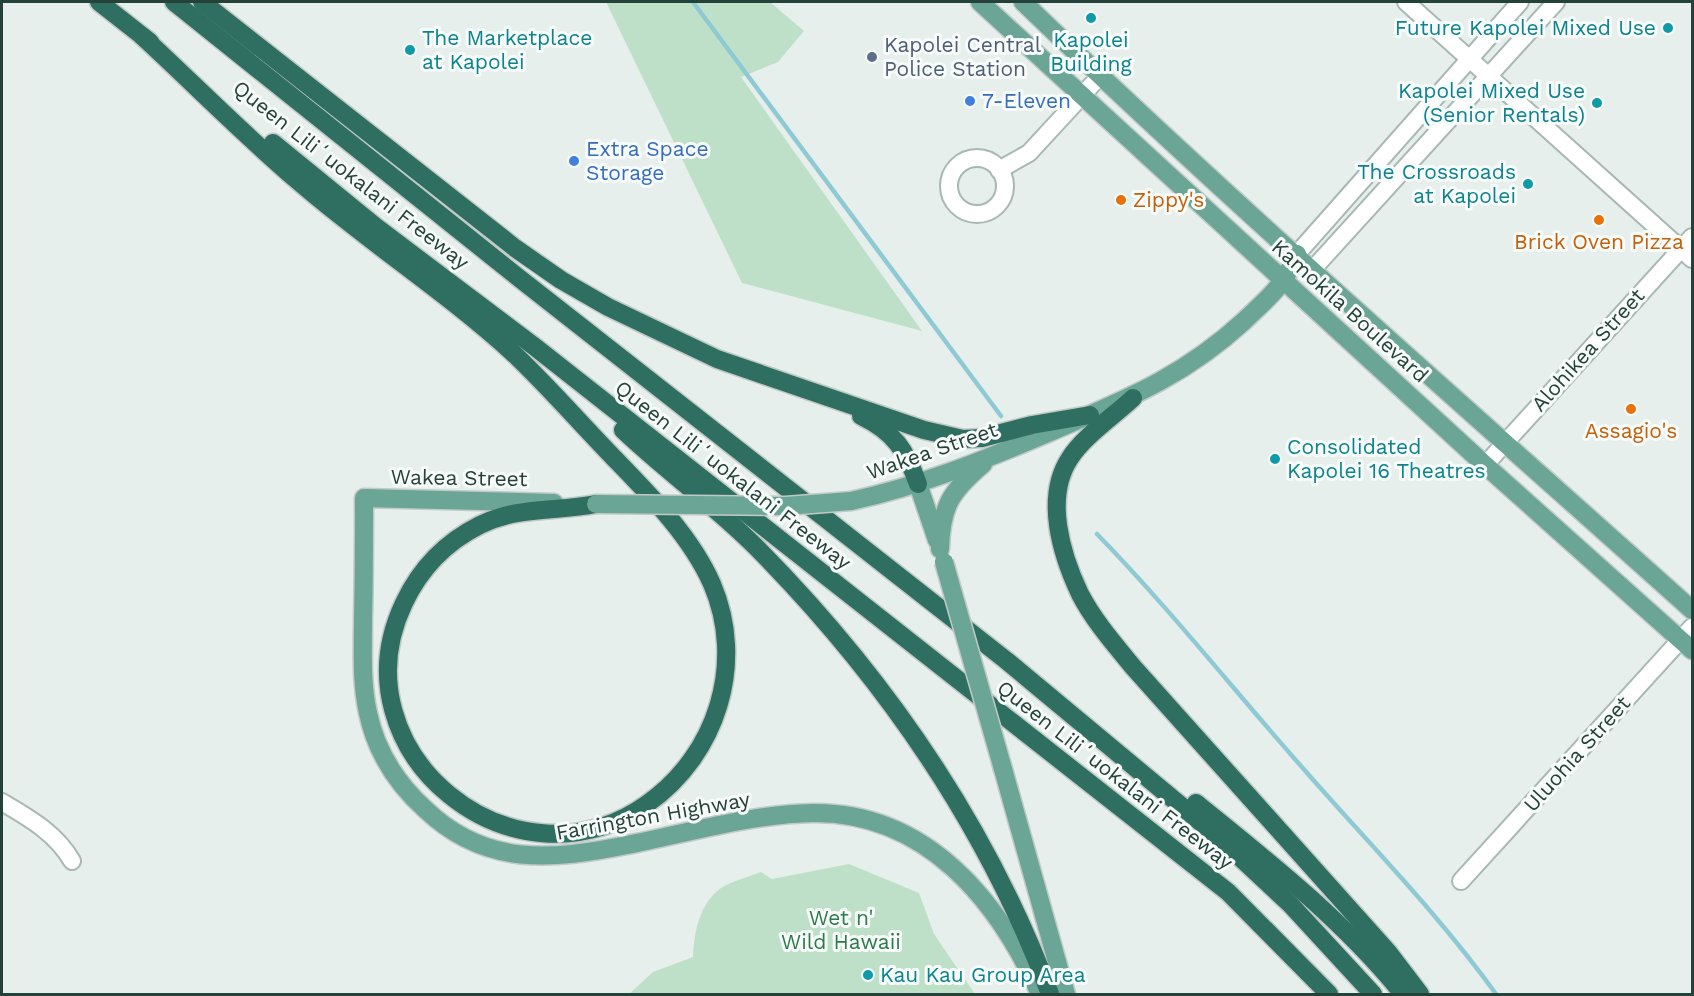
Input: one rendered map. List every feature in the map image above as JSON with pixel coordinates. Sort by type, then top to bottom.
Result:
[{"type":"highway","name":"Queen Liliʻuokalani Freeway","points":[[99,2],[376,227],[535,347],[1228,892],[1329,994]]},
{"type":"highway","name":"Queen Liliʻuokalani Freeway","points":[[174,2],[519,278],[1007,661],[1215,834],[1290,904],[1373,994]]},
{"type":"highway","points":[[202,2],[452,201],[561,280],[650,328],[717,359],[844,405],[882,428],[898,443],[908,457],[918,484]]},
{"type":"highway","points":[[142,36],[298,182],[511,352],[639,484],[693,552],[711,584],[723,618],[725,673],[712,725],[691,761],[656,797],[616,822],[579,832],[541,834],[522,831],[485,819],[461,805],[438,787],[414,757],[398,723],[390,685],[389,661],[394,628],[419,576],[460,536],[485,522],[512,513],[531,509],[567,510],[596,504]]},
{"type":"highway","points":[[535,347],[659,464],[757,548],[804,597],[894,705],[948,786],[978,839],[1028,936],[1050,994]]},
{"type":"highway","points":[[1133,398],[1071,455],[1059,478],[1056,512],[1069,563],[1080,594],[1103,630],[1134,668],[1388,952],[1420,994]]},
{"type":"highway","points":[[844,405],[856,406],[924,430],[963,439],[982,438],[1032,425],[1090,415]]},
{"type":"highway","points":[[1007,661],[1107,731],[1296,886],[1378,963],[1403,994]]},
{"type":"main road","name":"Kamokila Boulevard","points":[[980,2],[1485,465],[1689,639]]},
{"type":"main road","name":"Kamokila Boulevard","points":[[1023,2],[1100,76],[1692,610]]},
{"type":"main road","name":"Wakea Street","points":[[1285,282],[1297,254]]},
{"type":"main road","name":"Wakea Street","points":[[364,498],[786,506],[851,501],[918,484],[993,456],[1133,398],[1202,358],[1285,282],[1313,269]]},
{"type":"main road","points":[[942,555],[941,526],[948,502],[966,479],[993,456]]},
{"type":"main road","points":[[918,484],[942,555],[1066,994]]},
{"type":"main road","name":"Farrington Highway","points":[[364,498],[363,676],[368,716],[382,753],[403,786],[430,814],[446,826],[496,849],[550,857],[586,853],[785,815],[815,813],[857,819],[897,831],[933,851],[967,881],[1006,928],[1040,994]]},
{"type":"street","points":[[1406,2],[1689,248]]},
{"type":"street","name":"Wakea Street","points":[[1297,254],[1520,2]]},
{"type":"street","name":"Wakea Street","points":[[1313,269],[1556,2]]},
{"type":"street","points":[[999,170],[1029,153],[1100,76]]},
{"type":"street","name":"Alohikea Street","points":[[1485,465],[1504,442],[1689,248]]},
{"type":"street","name":"Uluohia Street","points":[[1461,881],[1689,639]]},
{"type":"street","points":[[2,802],[50,834],[64,847],[72,861]]},
{"type":"green space","points":[[606,2],[770,2],[804,31],[778,62],[741,77],[922,331],[742,283]]},
{"type":"green space","name":"Wet n' Wild Hawaii","points":[[849,864],[919,893],[934,934],[975,994],[629,994],[653,972],[693,957],[699,920],[707,902],[721,888],[761,872],[772,879]]},
{"type":"waterway","points":[[693,2],[1001,416]]},
{"type":"waterway","points":[[1097,534],[1150,591],[1426,906],[1496,994]]},
{"type":"place","name":"Kapolei Building","points":[[1091,18]]},
{"type":"place","name":"Future Kapolei Mixed Use","points":[[1668,28]]},
{"type":"place","name":"The Marketplace at Kapolei","points":[[410,50]]},
{"type":"place","name":"Kapolei Central Police Station","points":[[872,57]]},
{"type":"place","name":"7-Eleven","points":[[970,101]]},
{"type":"place","name":"Kapolei Mixed Use (Senior Rentals)","points":[[1597,103]]},
{"type":"place","name":"Extra Space Storage","points":[[574,161]]},
{"type":"place","name":"The Crossroads at Kapolei","points":[[1528,184]]},
{"type":"place","name":"Zippy's","points":[[1121,200]]},
{"type":"place","name":"Brick Oven Pizza","points":[[1599,220]]},
{"type":"place","name":"Assagio's","points":[[1631,409]]},
{"type":"place","name":"Consolidated Kapolei 16 Theatres","points":[[1275,459]]},
{"type":"place","name":"Kau Kau Group Area","points":[[868,975]]}]
